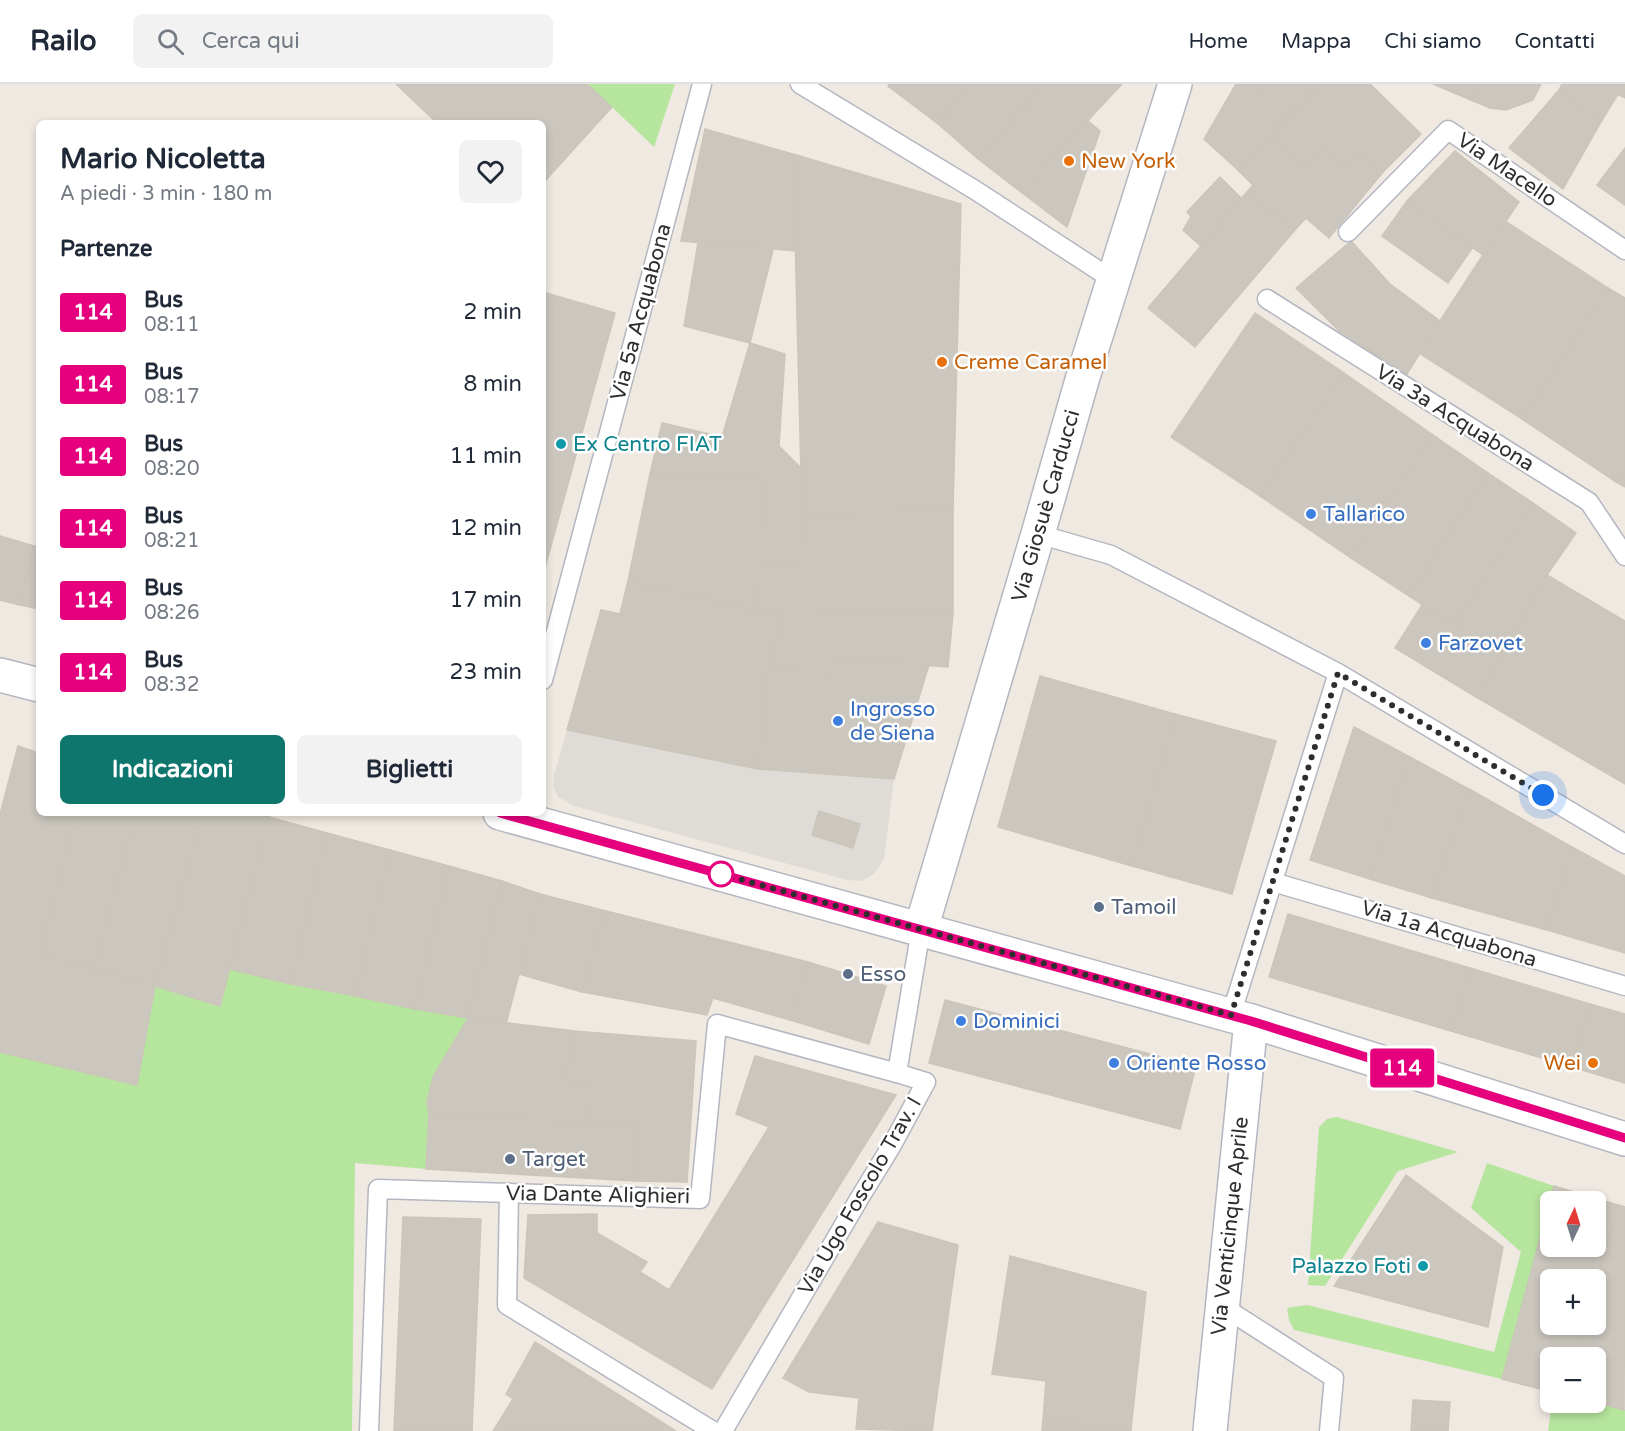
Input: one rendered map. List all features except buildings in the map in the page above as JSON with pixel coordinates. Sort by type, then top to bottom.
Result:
[{"type":"street","name":"Via Giosuè Carducci","points":[[921,929],[1171,86]]},
{"type":"street","points":[[0,675],[36,685]]},
{"type":"street","points":[[512,816],[1241,1018],[1625,1138]]},
{"type":"street","name":"Via Venticinque Aprile","points":[[1210,1431],[1222,1306],[1241,1018]]},
{"type":"lane","name":"Via 5a Acquabona","points":[[546,669],[702,84]]},
{"type":"lane","points":[[800,84],[975,190],[1113,280]]},
{"type":"lane","name":"Via Macello","points":[[1348,232],[1448,130],[1625,250]]},
{"type":"lane","name":"Via 3a Acquabona","points":[[1266,299],[1589,502],[1625,556]]},
{"type":"lane","points":[[1038,534],[1111,555],[1338,673],[1625,844]]},
{"type":"lane","points":[[1241,1018],[1273,882],[1338,673]]},
{"type":"lane","name":"Via 1a Acquabona","points":[[1273,882],[1625,986]]},
{"type":"lane","name":"Via Ugo Foscolo Trav. I","points":[[723,1431],[892,1145],[926,1082],[897,1074],[921,929]]},
{"type":"lane","name":"Via Dante Alighieri","points":[[369,1431],[378,1189],[700,1199],[717,1024],[897,1074]]},
{"type":"lane","points":[[509,1193],[507,1305],[713,1431]]},
{"type":"lane","points":[[1222,1306],[1334,1378],[1329,1431]]},
{"type":"green space","points":[[588,84],[675,84],[654,147]]},
{"type":"green space","points":[[230,969],[291,984],[468,1018],[433,1077],[427,1102],[429,1114],[426,1169],[355,1163],[352,1431],[0,1431],[0,1052],[137,1085],[155,986],[220,1006]]},
{"type":"green space","points":[[1337,1117],[1458,1152],[1398,1171],[1325,1286],[1308,1285],[1319,1127],[1327,1119]]},
{"type":"green space","points":[[1487,1163],[1554,1186],[1553,1191],[1540,1191],[1540,1238],[1502,1379],[1294,1330],[1287,1308],[1307,1305],[1494,1352],[1521,1252],[1471,1208]]},
{"type":"green space","points":[[1606,1406],[1625,1410],[1625,1431],[1548,1431],[1551,1413],[1606,1413]]},
{"type":"shaded area","points":[[567,730],[894,779],[884,859],[874,874],[862,881],[847,880],[574,806],[558,797],[553,786]],"holes":[[[820,812],[860,824],[853,848]]]},
{"type":"bus line","name":"114","points":[[511,816],[1251,1021],[1625,1138]]},
{"type":"place","name":"New York","points":[[1069,161]]},
{"type":"place","name":"Creme Caramel","points":[[942,362]]},
{"type":"place","name":"Ex Centro FIAT","points":[[561,444]]},
{"type":"place","name":"Tallarico","points":[[1311,514]]},
{"type":"place","name":"Farzovet","points":[[1426,643]]},
{"type":"place","name":"Ingrosso de Siena","points":[[838,721]]},
{"type":"place","name":"Tamoil","points":[[1099,907]]},
{"type":"place","name":"Esso","points":[[848,974]]},
{"type":"place","name":"Dominici","points":[[961,1021]]},
{"type":"place","name":"Oriente Rosso","points":[[1114,1063]]},
{"type":"place","name":"Wei","points":[[1593,1063]]},
{"type":"place","name":"Target","points":[[510,1159]]},
{"type":"place","name":"Palazzo Foti","points":[[1423,1266]]},
{"type":"route","points":[[721,874],[1231,1015],[1338,673],[1543,795]]}]
